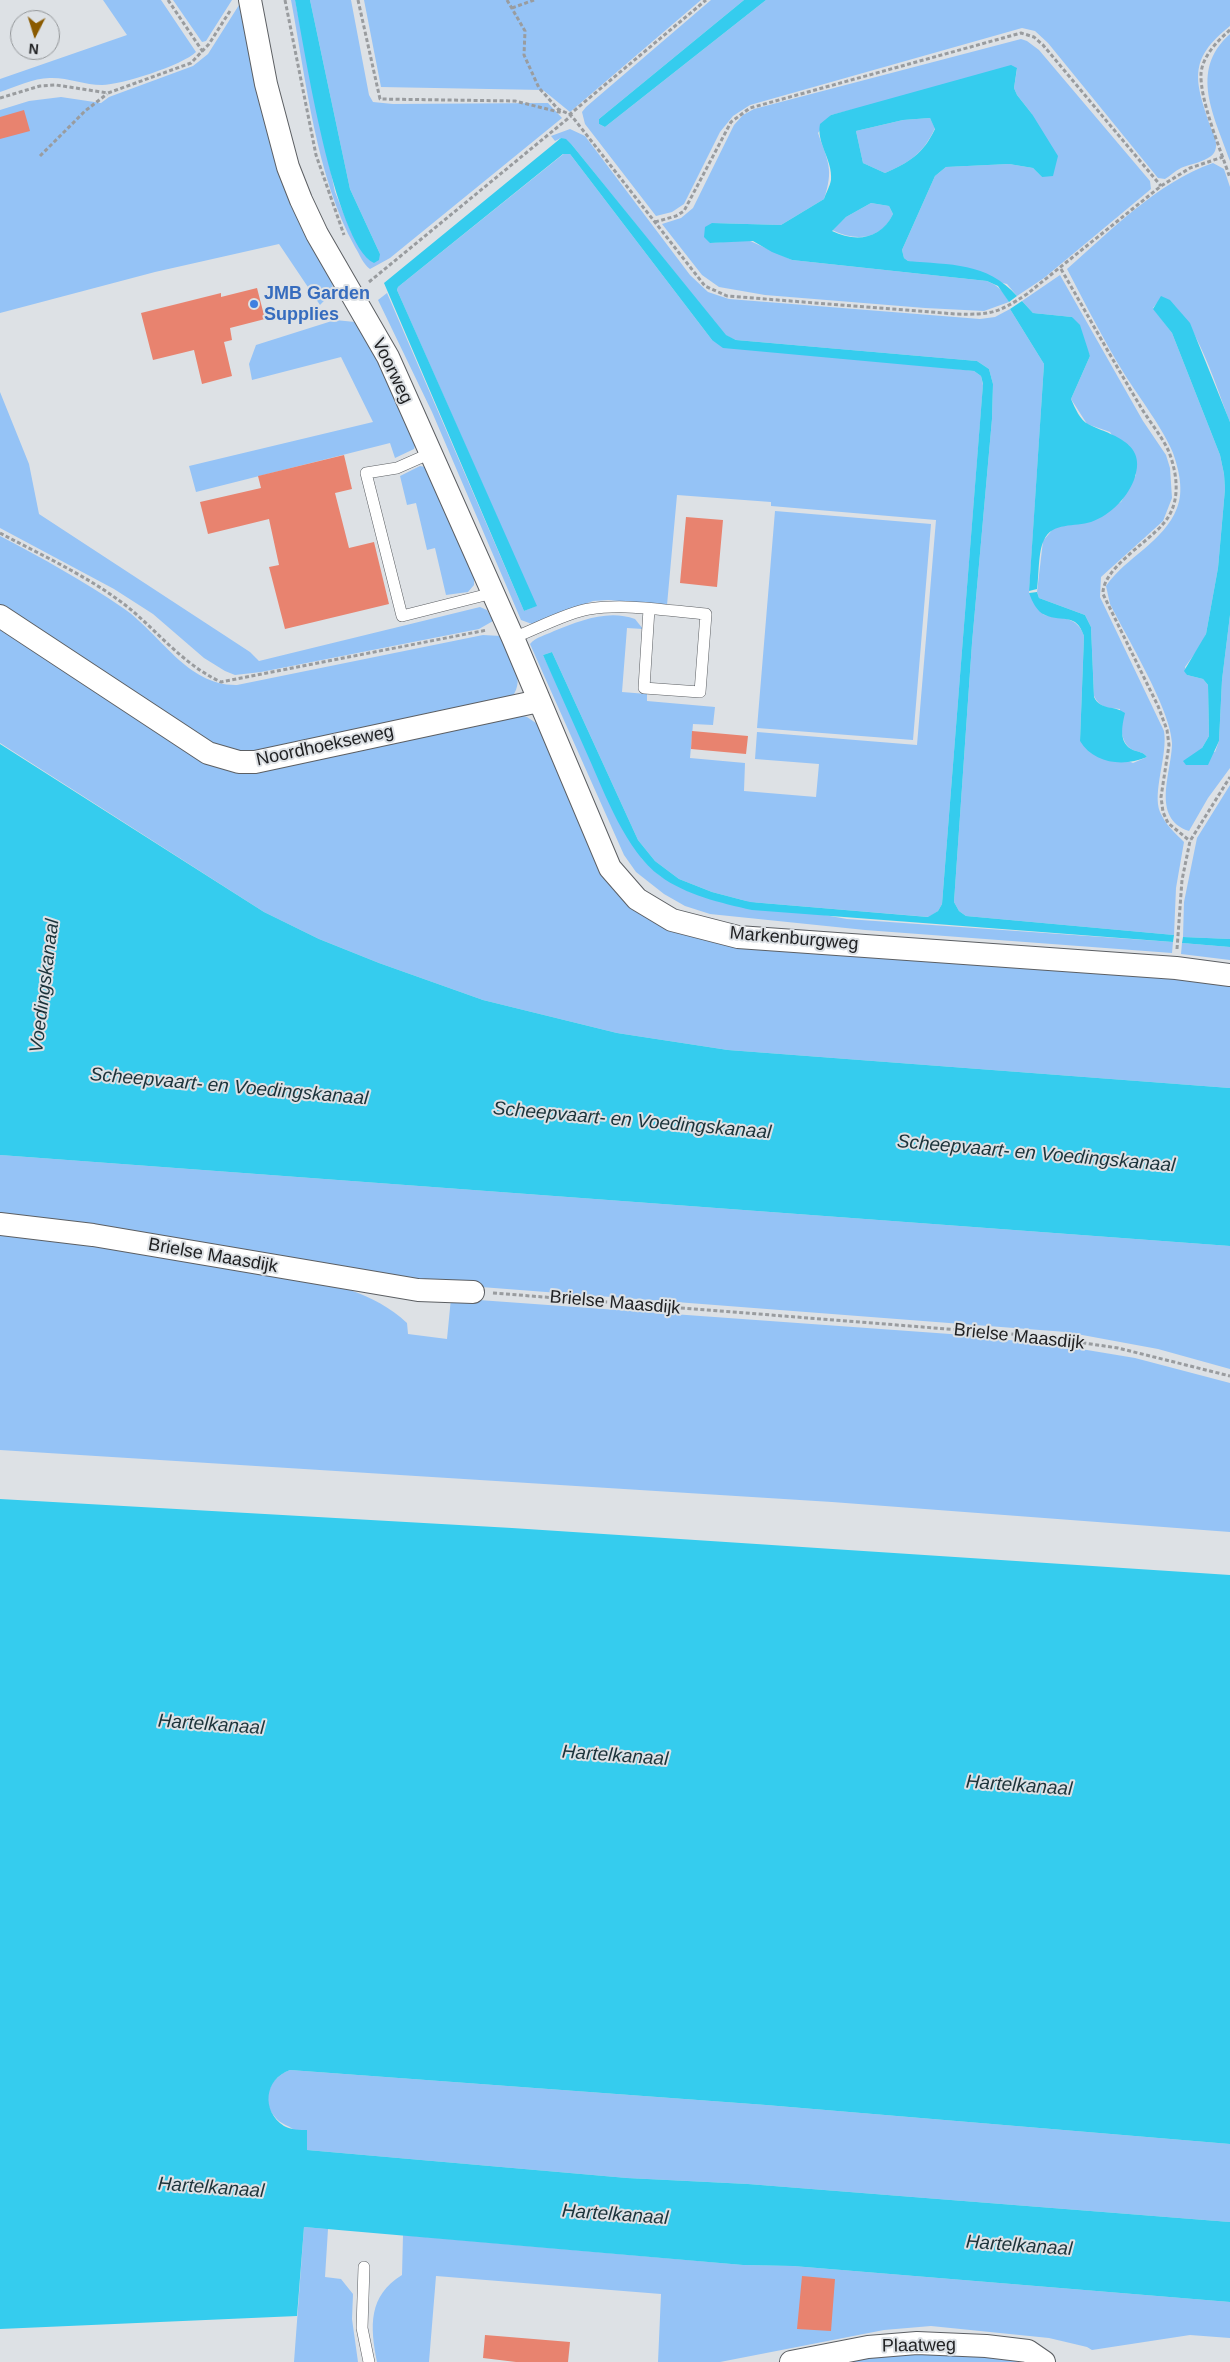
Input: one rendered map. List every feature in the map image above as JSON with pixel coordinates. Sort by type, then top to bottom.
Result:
[{"type":"street","name":"Voorweg","points":[[242,2],[288,167],[298,191],[317,234],[388,357],[510,632]]},
{"type":"street","name":"Noordhoekseweg","points":[[0,616],[208,753],[239,762],[263,760],[539,701]]},
{"type":"street","name":"Markenburgweg","points":[[510,632],[610,868],[637,899],[672,920],[738,936],[1176,968],[1230,975]]},
{"type":"street","name":"Brielse Maasdijk","points":[[0,1224],[93,1235],[418,1290],[473,1292]]},
{"type":"street","name":"Plaatweg","points":[[791,2362],[868,2347],[917,2343],[986,2346],[1028,2352],[1044,2362]]},
{"type":"lane","points":[[431,453],[397,468],[366,473],[402,616],[493,593]]},
{"type":"lane","points":[[510,632],[587,609],[613,607],[649,609],[706,614],[700,692],[644,688],[649,609]]},
{"type":"lane","points":[[364,2267],[362,2328],[369,2362]]},
{"type":"path","points":[[168,0],[203,52]]},
{"type":"path","points":[[285,0],[316,155],[347,243]]},
{"type":"path","points":[[358,0],[380,99],[515,101],[571,116]]},
{"type":"path","points":[[507,0],[525,31],[524,55],[539,88],[558,109],[571,116],[705,286],[728,296],[956,314],[991,314],[1004,309],[1061,269],[1161,186],[1190,168],[1223,157]]},
{"type":"path","points":[[512,8],[534,0]]},
{"type":"path","points":[[364,274],[369,282],[571,116],[706,0]]},
{"type":"path","points":[[40,156],[85,111],[108,93],[191,63],[203,52],[242,2]]},
{"type":"path","points":[[1230,30],[1207,55],[1201,73],[1204,93],[1230,178]]},
{"type":"path","points":[[655,222],[684,211],[731,122],[750,108],[1021,33],[1034,37],[1043,45],[1161,186]]},
{"type":"path","points":[[0,98],[40,86],[56,85],[108,93]]},
{"type":"path","points":[[1061,269],[1148,421],[1169,451],[1174,471],[1175,504],[1169,518],[1153,536],[1113,570],[1103,584],[1103,594],[1158,706],[1166,730],[1169,745],[1161,797],[1163,812],[1168,823],[1190,841]]},
{"type":"path","points":[[0,533],[93,584],[128,608],[203,674],[221,682],[510,632]]},
{"type":"path","points":[[1177,951],[1182,880],[1190,841],[1230,777]]},
{"type":"path","name":"Brielse Maasdijk","points":[[473,1292],[1036,1336],[1118,1348],[1230,1376]]},
{"type":"shaded area","points":[[103,0],[161,0],[196,52],[166,68],[123,82],[96,85],[58,78],[46,78],[0,92],[0,79],[55,60],[60,60],[60,58],[127,35]]},
{"type":"shaded area","points":[[173,0],[232,0],[206,41],[202,42]]},
{"type":"shaded area","points":[[291,0],[295,0],[335,192],[351,232],[362,250],[380,254],[350,189],[310,0],[351,0],[369,95],[373,102],[393,104],[548,103],[562,118],[390,258],[370,269],[363,262],[355,247],[342,220],[331,190],[314,127]]},
{"type":"shaded area","points":[[364,0],[701,0],[570,112],[543,90],[381,87]]},
{"type":"shaded area","points":[[711,0],[744,0],[599,119],[599,124],[605,127],[766,0],[1230,0],[1230,26],[1216,38],[1207,50],[1198,72],[1201,97],[1215,139],[1215,151],[1209,157],[1181,168],[1165,179],[1158,178],[1048,43],[1035,31],[1022,28],[750,105],[733,116],[720,132],[684,204],[672,212],[656,216],[585,124],[582,112]]},
{"type":"shaded area","points":[[243,4],[332,279],[333,287],[328,296],[320,305],[279,244],[155,272],[0,313],[0,110],[29,101],[61,97],[101,103],[109,97],[193,66],[208,54],[239,5]]},
{"type":"shaded area","points":[[1230,34],[1230,161],[1212,111],[1208,79],[1210,63],[1217,48]]},
{"type":"shaded area","points":[[1021,39],[1039,50],[1150,181],[1151,189],[1044,278],[1017,296],[1007,284],[908,261],[904,258],[902,250],[935,176],[946,167],[1009,164],[1033,168],[1042,177],[1032,114],[1017,95],[1014,88],[1017,69],[831,115],[818,133],[827,159],[829,173],[824,199],[781,225],[712,223],[711,243],[748,240],[792,260],[987,281],[1000,289],[1009,302],[984,311],[925,308],[765,295],[719,287],[702,275],[662,224],[681,218],[693,208],[734,125],[743,115],[754,109]]},
{"type":"shaded area","points":[[930,118],[935,128],[926,144],[909,161],[885,173],[863,163],[856,131],[903,120]]},
{"type":"shaded area","points":[[570,129],[585,136],[690,275],[708,292],[729,299],[980,319],[995,317],[1010,309],[1044,364],[1029,593],[1044,615],[1063,618],[1073,622],[1078,625],[1084,636],[1080,741],[1133,763],[1147,757],[1128,747],[1125,742],[1120,709],[1108,708],[1102,705],[1094,696],[1091,627],[1085,615],[1039,598],[1037,592],[1043,541],[1053,529],[1121,502],[1136,475],[1110,432],[1087,424],[1071,399],[1090,356],[1072,317],[1033,313],[1022,301],[1060,275],[1143,421],[1166,455],[1170,468],[1172,498],[1163,521],[1101,577],[1100,597],[1164,731],[1165,741],[1158,804],[1160,812],[1170,828],[1184,842],[1176,888],[1174,935],[966,916],[959,911],[954,902],[972,643],[992,419],[993,384],[989,369],[977,361],[736,340],[725,335],[572,145],[561,138],[555,141],[551,136]]},
{"type":"shaded area","points":[[566,152],[570,154],[712,340],[974,371],[981,376],[983,385],[942,904],[938,911],[929,917],[751,902],[847,919],[1173,942],[1172,953],[865,930],[710,914],[685,906],[664,894],[636,872],[624,855],[530,644],[554,631],[594,618],[614,615],[635,619],[643,629],[627,628],[622,692],[647,694],[647,701],[715,707],[713,725],[693,724],[690,758],[745,763],[744,791],[816,797],[819,764],[755,759],[757,732],[917,745],[936,520],[771,506],[771,502],[677,495],[667,605],[608,600],[593,601],[532,624],[521,620],[432,412],[378,300],[387,293],[524,611],[536,606],[397,290],[398,287]],"holes":[[[552,652],[638,840],[655,861],[679,879],[712,892],[749,902],[688,891],[660,876],[642,859],[543,655]]]},
{"type":"shaded area","points":[[1213,163],[1224,169],[1230,187],[1230,422],[1203,352],[1184,318],[1174,305],[1162,297],[1153,308],[1172,333],[1220,455],[1224,474],[1225,489],[1218,568],[1206,634],[1201,645],[1185,667],[1187,675],[1203,679],[1208,685],[1209,736],[1202,748],[1215,752],[1219,741],[1222,680],[1230,615],[1230,768],[1208,798],[1189,831],[1177,825],[1170,816],[1166,805],[1172,743],[1170,729],[1147,673],[1110,604],[1106,586],[1124,566],[1154,540],[1171,520],[1179,501],[1179,473],[1173,453],[1164,434],[1117,362],[1067,269],[1153,195],[1192,172]]},
{"type":"shaded area","points":[[871,203],[889,206],[893,214],[888,223],[875,234],[859,237],[841,234],[832,230],[846,217]]},
{"type":"shaded area","points":[[335,320],[355,322],[371,344],[416,442],[414,449],[395,458],[390,443],[196,492],[189,466],[373,422],[341,357],[252,380],[249,364],[256,345]]},
{"type":"shaded area","points":[[0,392],[29,464],[39,514],[250,652],[259,661],[480,607],[487,610],[493,621],[479,629],[261,672],[235,675],[225,671],[204,658],[153,614],[114,589],[0,528]]},
{"type":"shaded area","points":[[420,466],[425,467],[474,578],[474,585],[468,592],[446,595],[435,548],[427,550],[416,503],[407,505],[400,476]]},
{"type":"shaded area","points":[[775,511],[931,524],[913,740],[757,728]]},
{"type":"shaded area","points":[[0,536],[63,570],[123,608],[189,668],[203,677],[219,683],[237,685],[483,635],[501,636],[515,666],[518,682],[516,690],[512,697],[275,751],[217,750],[0,609]]},
{"type":"shaded area","points":[[0,622],[212,761],[515,714],[527,717],[539,725],[589,833],[665,924],[1051,967],[1230,984],[1230,1088],[728,1050],[617,1033],[483,1000],[379,963],[319,939],[264,912],[0,743]]},
{"type":"shaded area","points":[[1230,785],[1230,939],[1183,937],[1184,902],[1197,838]]},
{"type":"shaded area","points":[[1182,943],[1230,947],[1230,960],[1181,954]]},
{"type":"shaded area","points":[[0,1155],[1230,1246],[1230,1369],[1158,1349],[1066,1332],[455,1285],[0,1215]]},
{"type":"shaded area","points":[[0,1232],[97,1246],[350,1290],[394,1312],[407,1323],[408,1334],[447,1339],[451,1298],[964,1335],[1063,1346],[1135,1358],[1230,1383],[1230,1532],[832,1502],[0,1450]]},
{"type":"shaded area","points":[[290,2070],[766,2105],[1230,2144],[1230,2222],[748,2184],[627,2178],[307,2150],[294,2130],[275,2117],[268,2103],[269,2090],[273,2083],[283,2073]]},
{"type":"shaded area","points":[[304,2227],[328,2229],[325,2277],[341,2279],[353,2294],[352,2319],[358,2362],[294,2362]]},
{"type":"shaded area","points":[[403,2235],[743,2265],[793,2266],[1230,2302],[1230,2338],[1190,2335],[1092,2350],[1087,2347],[1049,2338],[931,2326],[884,2330],[720,2362],[658,2362],[661,2294],[436,2276],[429,2362],[377,2362],[373,2336],[374,2313],[377,2302],[383,2292],[402,2275]]},
{"type":"shaded area","points":[[983,2352],[1029,2362],[835,2362],[870,2355]]},
{"type":"water","points":[[295,0],[310,0],[350,189],[380,254],[379,260],[374,263],[359,248],[346,220],[334,184],[313,98]]},
{"type":"water","points":[[744,0],[766,0],[605,127],[599,124],[599,119]]},
{"type":"water","points":[[1011,65],[1017,68],[1014,88],[1017,95],[1032,114],[1058,156],[1053,176],[1042,177],[1033,168],[1009,164],[946,167],[935,176],[902,250],[904,258],[908,261],[953,265],[980,271],[1005,285],[1017,296],[1009,302],[998,286],[987,281],[792,260],[772,252],[753,241],[710,243],[704,237],[705,227],[712,223],[781,225],[824,199],[831,180],[831,173],[819,131],[820,124],[831,115]],"holes":[[[930,118],[935,129],[926,145],[909,161],[885,173],[863,163],[856,131],[903,120]],[[871,203],[889,206],[893,214],[882,229],[875,234],[859,237],[850,237],[832,231],[846,217]]]},
{"type":"water","points":[[561,138],[566,139],[572,145],[726,335],[736,340],[977,361],[989,369],[993,384],[992,419],[972,643],[954,902],[959,911],[966,916],[1174,935],[1173,942],[752,910],[716,901],[670,883],[648,865],[637,852],[609,804],[543,655],[552,652],[638,840],[655,861],[679,879],[712,892],[750,902],[928,917],[938,911],[942,904],[983,384],[981,376],[974,371],[723,348],[712,340],[570,154],[563,154],[398,287],[397,290],[537,606],[524,611],[384,283]]},
{"type":"water","points":[[1161,296],[1170,300],[1190,323],[1230,422],[1230,615],[1222,680],[1219,741],[1208,765],[1186,765],[1183,761],[1202,748],[1209,736],[1208,685],[1203,679],[1187,675],[1184,671],[1206,634],[1218,568],[1225,489],[1224,474],[1220,455],[1172,333],[1153,309]]},
{"type":"water","points":[[1022,301],[1033,313],[1072,317],[1080,325],[1090,356],[1071,399],[1085,422],[1115,436],[1131,447],[1136,455],[1137,465],[1132,484],[1124,498],[1112,510],[1091,522],[1064,526],[1052,530],[1048,534],[1042,545],[1037,589],[1029,591],[1044,364],[1010,309]]},
{"type":"water","points":[[1037,592],[1039,598],[1085,615],[1091,627],[1094,697],[1100,704],[1125,713],[1122,734],[1125,743],[1128,747],[1147,757],[1129,762],[1101,759],[1086,749],[1080,741],[1084,636],[1081,629],[1073,621],[1045,615],[1037,609],[1029,593]]},
{"type":"water","points":[[0,744],[264,912],[319,939],[379,963],[483,1000],[617,1033],[728,1050],[1230,1088],[1230,1246],[0,1155]]},
{"type":"water","points":[[1183,937],[1230,939],[1230,947],[1182,943]]},
{"type":"water","name":"Hartelkanaal","points":[[0,1499],[512,1528],[1230,1575],[1230,2144],[766,2105],[290,2070],[281,2074],[275,2080],[269,2096],[269,2104],[277,2120],[284,2126],[296,2130],[307,2130],[307,2150],[627,2178],[748,2184],[1230,2222],[1230,2302],[793,2266],[743,2265],[304,2227],[297,2316],[0,2329]]},
{"type":"building","points":[[24,110],[30,131],[0,139],[0,117]]},
{"type":"building","points":[[257,288],[265,319],[230,328],[232,340],[224,342],[232,376],[202,384],[194,350],[153,360],[141,313],[221,293],[221,297]]},
{"type":"building","points":[[344,455],[352,489],[335,493],[349,548],[374,542],[389,604],[285,629],[269,567],[279,565],[269,519],[208,534],[200,502],[261,488],[258,476]]},
{"type":"building","points":[[686,517],[723,520],[717,587],[680,583]]},
{"type":"building","points":[[692,731],[748,736],[746,754],[691,749]]},
{"type":"building","points":[[802,2276],[835,2279],[831,2331],[797,2329]]},
{"type":"building","points":[[485,2335],[570,2342],[568,2362],[516,2362],[483,2358]]},
{"type":"place","name":"JMB Garden Supplies","points":[[254,304]]},
{"type":"water label","name":"Voedingskanaal","points":[[45,986]]},
{"type":"water label","name":"Scheepvaart- en Voedingskanaal","points":[[229,1087]]},
{"type":"water label","name":"Scheepvaart- en Voedingskanaal","points":[[632,1121]]},
{"type":"water label","name":"Scheepvaart- en Voedingskanaal","points":[[1036,1154]]}]
